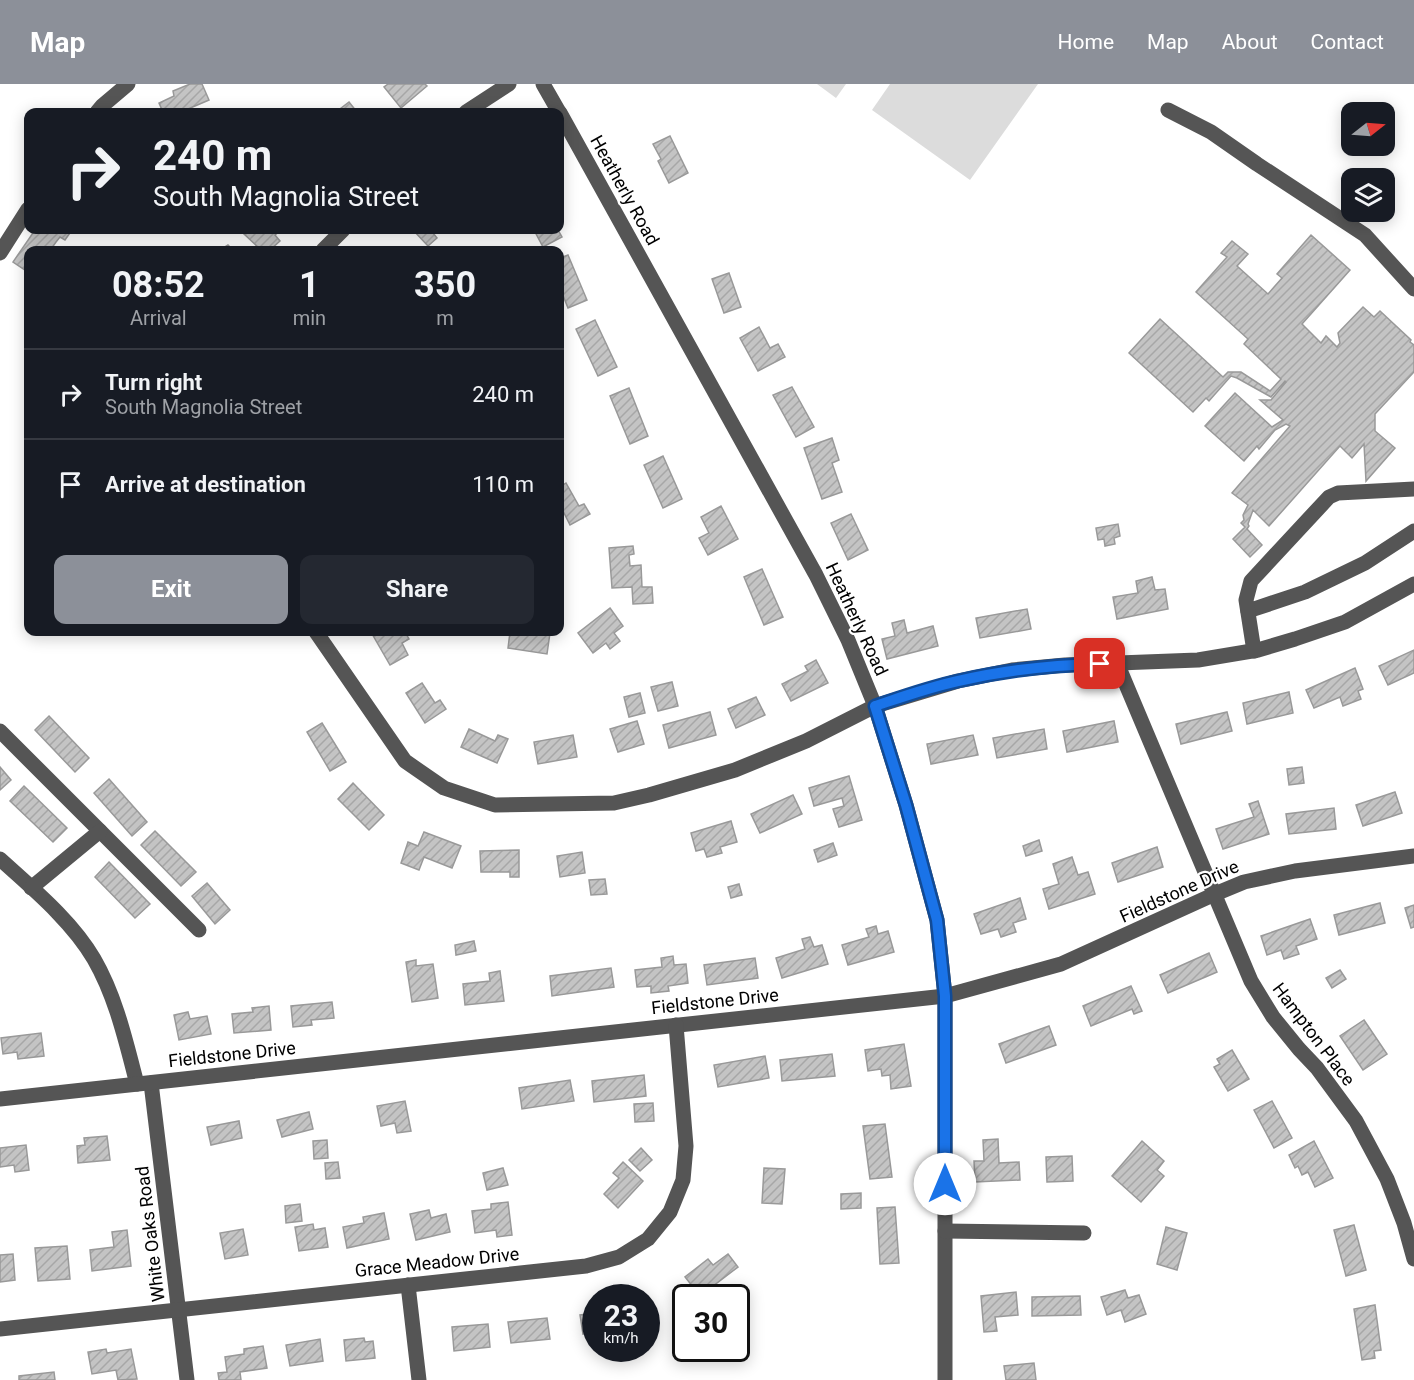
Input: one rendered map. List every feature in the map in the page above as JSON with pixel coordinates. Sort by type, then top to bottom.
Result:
[{"type":"street","points":[[100,108],[128,84]]},
{"type":"street","points":[[472,108],[509,84]]},
{"type":"street","name":"Heatherly Road","points":[[543,84],[556,108]]},
{"type":"street","points":[[1168,110],[1211,132],[1365,235],[1414,289]]},
{"type":"street","name":"Heatherly Road","points":[[564,122],[816,575],[848,640],[875,706],[906,805],[937,920],[945,996],[945,1380]]},
{"type":"street","points":[[0,253],[24,215]]},
{"type":"street","points":[[327,246],[339,234]]},
{"type":"street","points":[[1254,651],[1246,600],[1251,581],[1329,497],[1338,493],[1414,489]]},
{"type":"street","points":[[1248,611],[1305,592],[1365,563],[1414,531]]},
{"type":"street","points":[[319,636],[405,761],[444,788],[495,805],[614,803],[735,770],[806,741],[875,706],[958,681],[1012,670],[1065,665],[1198,660],[1254,651],[1345,622],[1414,584]]},
{"type":"street","name":"Hampton Place","points":[[1117,663],[1251,981],[1273,1017],[1317,1068],[1356,1121],[1387,1179],[1414,1259]]},
{"type":"street","points":[[0,731],[199,930]]},
{"type":"street","points":[[32,888],[100,831]]},
{"type":"street","name":"Fieldstone Drive","points":[[0,1099],[945,996],[1062,964],[1244,882],[1295,871],[1414,856]]},
{"type":"street","name":"White Oaks Road","points":[[0,859],[73,930],[94,959],[111,994],[144,1083],[179,1310],[187,1380]]},
{"type":"street","name":"Grace Meadow Drive","points":[[0,1329],[586,1266],[619,1257],[648,1239],[670,1212],[683,1180],[686,1146],[676,1025]]},
{"type":"street","points":[[945,1231],[1084,1233]]},
{"type":"street","points":[[408,1285],[419,1380]]},
{"type":"shaded area","points":[[817,84],[846,84],[836,98]]},
{"type":"shaded area","points":[[890,84],[1038,84],[970,180],[872,110]]},
{"type":"building","points":[[190,84],[202,84],[209,100],[190,108],[161,108],[159,103],[174,96],[173,91]]},
{"type":"building","points":[[388,84],[425,84],[427,86],[401,108],[384,87]]},
{"type":"building","points":[[349,102],[354,108],[341,108]]},
{"type":"building","points":[[670,136],[688,173],[669,183],[658,161],[661,159],[653,144]]},
{"type":"building","points":[[32,234],[69,234],[65,240],[60,237],[53,246],[24,246]]},
{"type":"building","points":[[244,234],[276,234],[280,241],[274,246],[257,246]]},
{"type":"building","points":[[417,234],[434,234],[437,238],[428,246]]},
{"type":"building","points":[[536,234],[560,234],[562,237],[545,246],[542,246]]},
{"type":"building","points":[[1311,235],[1350,270],[1302,324],[1321,343],[1326,336],[1337,347],[1340,343],[1338,333],[1363,307],[1374,317],[1380,311],[1414,345],[1414,372],[1375,414],[1375,431],[1395,448],[1366,481],[1364,444],[1352,458],[1340,446],[1269,526],[1253,510],[1247,529],[1262,545],[1250,557],[1233,539],[1245,527],[1241,523],[1248,505],[1232,493],[1290,426],[1286,424],[1275,430],[1259,449],[1257,446],[1244,461],[1205,426],[1235,393],[1272,427],[1283,420],[1260,400],[1271,400],[1286,382],[1271,397],[1231,376],[1209,401],[1206,398],[1193,412],[1129,353],[1160,319],[1223,377],[1228,372],[1241,372],[1270,391],[1281,379],[1244,344],[1248,339],[1196,292],[1227,257],[1221,253],[1232,241],[1248,254],[1237,266],[1268,294],[1282,278],[1277,274]]},
{"type":"building","points":[[24,246],[24,269],[13,262]]},
{"type":"building","points":[[568,255],[587,300],[568,308],[564,298],[564,256]]},
{"type":"building","points":[[729,273],[741,307],[724,313],[712,279]]},
{"type":"building","points":[[595,320],[617,367],[598,376],[576,329]]},
{"type":"building","points":[[759,327],[770,348],[778,344],[785,357],[758,371],[740,338]]},
{"type":"building","points":[[792,387],[814,427],[796,437],[773,395]]},
{"type":"building","points":[[629,388],[648,436],[630,444],[610,396]]},
{"type":"building","points":[[832,438],[839,460],[832,463],[842,492],[822,499],[804,448]]},
{"type":"building","points":[[663,456],[682,499],[663,508],[644,465]]},
{"type":"building","points":[[566,483],[579,506],[584,504],[590,514],[570,525],[564,513],[564,484]]},
{"type":"building","points":[[721,506],[738,539],[708,555],[699,538],[709,533],[701,517]]},
{"type":"building","points":[[851,514],[868,550],[848,560],[831,523]]},
{"type":"building","points":[[1118,524],[1120,536],[1114,538],[1115,544],[1105,546],[1104,539],[1098,540],[1096,528]]},
{"type":"building","points":[[633,546],[634,554],[629,555],[630,566],[641,565],[642,587],[652,587],[653,603],[633,604],[632,587],[612,588],[609,548]]},
{"type":"building","points":[[762,569],[783,617],[764,625],[744,577]]},
{"type":"building","points":[[1152,577],[1155,590],[1165,589],[1168,609],[1117,619],[1113,597],[1138,593],[1136,581]]},
{"type":"building","points":[[610,608],[623,626],[614,633],[620,641],[610,649],[606,643],[593,653],[578,633]]},
{"type":"building","points":[[1027,609],[1031,629],[980,638],[976,618]]},
{"type":"building","points":[[904,620],[907,633],[933,626],[938,646],[887,659],[882,639],[895,636],[892,623]]},
{"type":"building","points":[[373,636],[407,636],[409,639],[402,643],[408,655],[390,665]]},
{"type":"building","points":[[510,636],[550,636],[547,654],[508,648]]},
{"type":"building","points":[[1414,650],[1414,673],[1388,685],[1379,666]]},
{"type":"building","points":[[816,660],[828,683],[791,701],[782,684],[808,671],[805,666]]},
{"type":"building","points":[[1355,668],[1363,689],[1358,691],[1361,699],[1343,706],[1340,697],[1314,708],[1306,690]]},
{"type":"building","points":[[672,682],[678,706],[658,711],[651,687]]},
{"type":"building","points":[[422,683],[435,703],[440,700],[446,709],[425,723],[406,693]]},
{"type":"building","points":[[1289,692],[1293,713],[1247,724],[1243,703]]},
{"type":"building","points":[[640,693],[645,713],[629,717],[624,697]]},
{"type":"building","points":[[756,697],[765,715],[736,728],[728,709]]},
{"type":"building","points":[[710,712],[716,735],[669,748],[663,725]]},
{"type":"building","points":[[1227,712],[1232,731],[1181,744],[1176,724]]},
{"type":"building","points":[[49,716],[89,758],[75,772],[35,730]]},
{"type":"building","points":[[637,721],[644,744],[618,752],[610,729]]},
{"type":"building","points":[[1114,721],[1118,742],[1067,752],[1063,731]]},
{"type":"building","points":[[322,723],[346,762],[330,771],[307,732]]},
{"type":"building","points":[[469,729],[495,741],[498,735],[508,739],[497,763],[461,747]]},
{"type":"building","points":[[1044,729],[1047,749],[997,758],[993,738]]},
{"type":"building","points":[[573,735],[577,757],[538,764],[534,742]]},
{"type":"building","points":[[973,735],[978,755],[931,764],[927,744]]},
{"type":"building","points":[[0,767],[11,780],[0,790]]},
{"type":"building","points":[[1302,767],[1304,783],[1289,785],[1287,769]]},
{"type":"building","points":[[849,776],[862,820],[839,827],[833,809],[844,806],[842,798],[814,806],[809,788]]},
{"type":"building","points":[[109,779],[147,822],[132,836],[94,793]]},
{"type":"building","points":[[353,783],[384,815],[369,830],[338,799]]},
{"type":"building","points":[[24,786],[67,828],[53,842],[10,801]]},
{"type":"building","points":[[1395,792],[1402,813],[1363,826],[1356,805]]},
{"type":"building","points":[[793,795],[802,814],[760,833],[751,814]]},
{"type":"building","points":[[1258,801],[1269,834],[1223,849],[1216,829],[1254,817],[1249,804]]},
{"type":"building","points":[[1334,808],[1336,829],[1289,834],[1286,814]]},
{"type":"building","points":[[731,821],[737,842],[720,847],[722,853],[707,857],[704,849],[696,851],[691,833]]},
{"type":"building","points":[[155,831],[196,872],[181,886],[141,845]]},
{"type":"building","points":[[424,832],[461,846],[452,868],[424,857],[419,870],[401,863],[408,842],[418,846]]},
{"type":"building","points":[[1039,840],[1042,851],[1026,856],[1023,846]]},
{"type":"building","points":[[833,843],[837,855],[818,862],[814,850]]},
{"type":"building","points":[[1157,847],[1163,867],[1118,882],[1112,863]]},
{"type":"building","points":[[519,850],[519,877],[510,877],[510,872],[481,872],[480,851]]},
{"type":"building","points":[[582,852],[585,873],[560,877],[557,856]]},
{"type":"building","points":[[1072,857],[1078,875],[1088,872],[1095,894],[1049,909],[1043,889],[1059,884],[1053,864]]},
{"type":"building","points":[[109,862],[150,904],[135,918],[95,877]]},
{"type":"building","points":[[605,879],[607,894],[591,895],[589,880]]},
{"type":"building","points":[[207,883],[230,910],[215,924],[192,896]]},
{"type":"building","points":[[739,884],[742,895],[731,898],[728,887]]},
{"type":"building","points":[[1020,898],[1026,919],[1013,923],[1016,932],[1001,937],[998,929],[981,934],[974,914]]},
{"type":"building","points":[[1380,903],[1385,923],[1339,935],[1334,915]]},
{"type":"building","points":[[1414,905],[1414,927],[1411,928],[1405,908]]},
{"type":"building","points":[[1310,919],[1317,939],[1296,946],[1299,954],[1284,959],[1281,950],[1267,955],[1261,936]]},
{"type":"building","points":[[876,926],[878,934],[888,931],[894,952],[848,965],[842,945],[869,937],[866,929]]},
{"type":"building","points":[[810,937],[814,947],[822,945],[828,964],[782,978],[776,958],[805,949],[802,939]]},
{"type":"building","points":[[474,941],[476,951],[456,955],[455,945]]},
{"type":"building","points":[[1209,953],[1217,972],[1168,993],[1160,975]]},
{"type":"building","points":[[673,956],[674,965],[686,964],[688,983],[668,986],[669,991],[651,993],[651,986],[637,987],[635,970],[662,967],[661,958]]},
{"type":"building","points":[[755,958],[758,978],[707,985],[704,965]]},
{"type":"building","points":[[416,960],[416,966],[433,964],[438,998],[412,1002],[406,962]]},
{"type":"building","points":[[611,968],[614,987],[552,996],[550,976]]},
{"type":"building","points":[[1340,970],[1346,979],[1332,988],[1326,978]]},
{"type":"building","points":[[500,971],[504,1001],[465,1005],[463,984],[490,981],[489,973]]},
{"type":"building","points":[[1131,986],[1142,1011],[1134,1014],[1132,1009],[1091,1026],[1083,1006]]},
{"type":"building","points":[[332,1002],[334,1018],[311,1020],[312,1025],[293,1027],[291,1006]]},
{"type":"building","points":[[269,1006],[271,1030],[234,1033],[232,1014],[253,1012],[252,1008]]},
{"type":"building","points":[[188,1012],[190,1019],[207,1016],[211,1034],[179,1040],[174,1015]]},
{"type":"building","points":[[1364,1020],[1387,1054],[1363,1070],[1340,1036]]},
{"type":"building","points":[[1049,1026],[1056,1045],[1006,1063],[999,1044]]},
{"type":"building","points":[[41,1033],[44,1056],[18,1059],[17,1052],[3,1054],[1,1038]]},
{"type":"building","points":[[904,1044],[911,1086],[891,1089],[890,1075],[882,1076],[881,1069],[868,1071],[865,1050]]},
{"type":"building","points":[[1232,1050],[1249,1079],[1228,1091],[1214,1067],[1220,1064],[1217,1059]]},
{"type":"building","points":[[832,1054],[835,1076],[782,1081],[780,1060]]},
{"type":"building","points":[[765,1056],[769,1078],[718,1087],[714,1065]]},
{"type":"building","points":[[644,1075],[646,1096],[594,1102],[592,1081]]},
{"type":"building","points":[[570,1080],[574,1101],[522,1109],[519,1088]]},
{"type":"building","points":[[405,1101],[411,1131],[397,1133],[395,1123],[381,1126],[377,1106]]},
{"type":"building","points":[[1272,1101],[1292,1138],[1274,1148],[1254,1110]]},
{"type":"building","points":[[653,1103],[654,1121],[635,1122],[634,1104]]},
{"type":"building","points":[[309,1112],[313,1129],[282,1137],[277,1120]]},
{"type":"building","points":[[239,1121],[242,1138],[211,1145],[207,1127]]},
{"type":"building","points":[[885,1124],[892,1177],[870,1179],[863,1126]]},
{"type":"building","points":[[107,1136],[110,1160],[78,1163],[77,1146],[85,1145],[84,1138]]},
{"type":"building","points":[[998,1139],[999,1163],[1019,1162],[1020,1180],[975,1182],[974,1161],[984,1161],[983,1140]]},
{"type":"building","points":[[327,1140],[328,1158],[314,1159],[313,1141]]},
{"type":"building","points":[[1142,1141],[1164,1161],[1157,1170],[1164,1176],[1141,1202],[1112,1176]]},
{"type":"building","points":[[1314,1141],[1333,1178],[1315,1187],[1308,1172],[1302,1175],[1298,1166],[1295,1168],[1289,1155]]},
{"type":"building","points":[[26,1145],[29,1170],[15,1172],[14,1165],[0,1167],[0,1148]]},
{"type":"building","points":[[641,1148],[652,1160],[640,1171],[629,1160]]},
{"type":"building","points":[[1072,1156],[1073,1181],[1047,1182],[1046,1157]]},
{"type":"building","points":[[338,1162],[340,1178],[326,1179],[325,1163]]},
{"type":"building","points":[[623,1162],[643,1181],[618,1208],[604,1194],[619,1178],[613,1173]]},
{"type":"building","points":[[503,1168],[508,1185],[487,1190],[483,1173]]},
{"type":"building","points":[[764,1168],[785,1169],[782,1204],[762,1203]]},
{"type":"building","points":[[861,1193],[861,1208],[841,1209],[841,1194]]},
{"type":"building","points":[[508,1202],[512,1235],[497,1237],[496,1230],[475,1233],[472,1211],[491,1209],[491,1204]]},
{"type":"building","points":[[300,1204],[302,1221],[286,1223],[285,1206]]},
{"type":"building","points":[[895,1207],[899,1263],[880,1264],[877,1208]]},
{"type":"building","points":[[429,1210],[431,1218],[446,1214],[450,1232],[416,1240],[410,1214]]},
{"type":"building","points":[[384,1213],[389,1239],[347,1248],[343,1227],[364,1223],[363,1217]]},
{"type":"building","points":[[313,1224],[314,1230],[325,1228],[328,1247],[299,1251],[295,1227]]},
{"type":"building","points":[[1354,1225],[1366,1270],[1346,1276],[1334,1230]]},
{"type":"building","points":[[1166,1227],[1187,1233],[1177,1270],[1157,1264]]},
{"type":"building","points":[[243,1229],[248,1255],[225,1259],[220,1233]]},
{"type":"building","points":[[127,1230],[131,1266],[92,1271],[90,1250],[114,1247],[112,1232]]},
{"type":"building","points":[[67,1246],[70,1279],[38,1281],[35,1248]]},
{"type":"building","points":[[13,1254],[15,1280],[0,1282],[0,1255]]},
{"type":"building","points":[[728,1254],[738,1267],[716,1284],[691,1284],[685,1277],[708,1259],[713,1265]]},
{"type":"building","points":[[1125,1290],[1128,1298],[1139,1295],[1146,1314],[1125,1322],[1121,1310],[1107,1315],[1101,1297]]},
{"type":"building","points":[[1016,1292],[1018,1315],[995,1317],[997,1331],[984,1332],[981,1296]]},
{"type":"building","points":[[1080,1296],[1081,1315],[1032,1316],[1032,1297]]},
{"type":"building","points":[[1375,1305],[1381,1350],[1374,1351],[1375,1358],[1362,1360],[1354,1309]]},
{"type":"building","points":[[547,1318],[550,1339],[511,1343],[508,1322]]},
{"type":"building","points":[[488,1324],[490,1347],[454,1351],[452,1327]]},
{"type":"building","points":[[364,1338],[365,1342],[373,1341],[375,1358],[346,1361],[344,1340]]},
{"type":"building","points":[[320,1339],[323,1361],[290,1366],[286,1345]]},
{"type":"building","points":[[263,1346],[267,1368],[240,1372],[241,1380],[219,1380],[218,1373],[227,1372],[225,1357],[244,1354],[244,1349]]},
{"type":"building","points":[[106,1349],[107,1353],[131,1349],[137,1379],[118,1380],[116,1370],[92,1374],[88,1352]]},
{"type":"building","points":[[1034,1363],[1036,1380],[1006,1380],[1004,1366]]},
{"type":"building","points":[[54,1372],[55,1380],[19,1380],[19,1376]]},
{"type":"route","points":[[945,1184],[945,996],[937,920],[906,805],[875,706],[958,681],[1012,670],[1100,664]]}]
